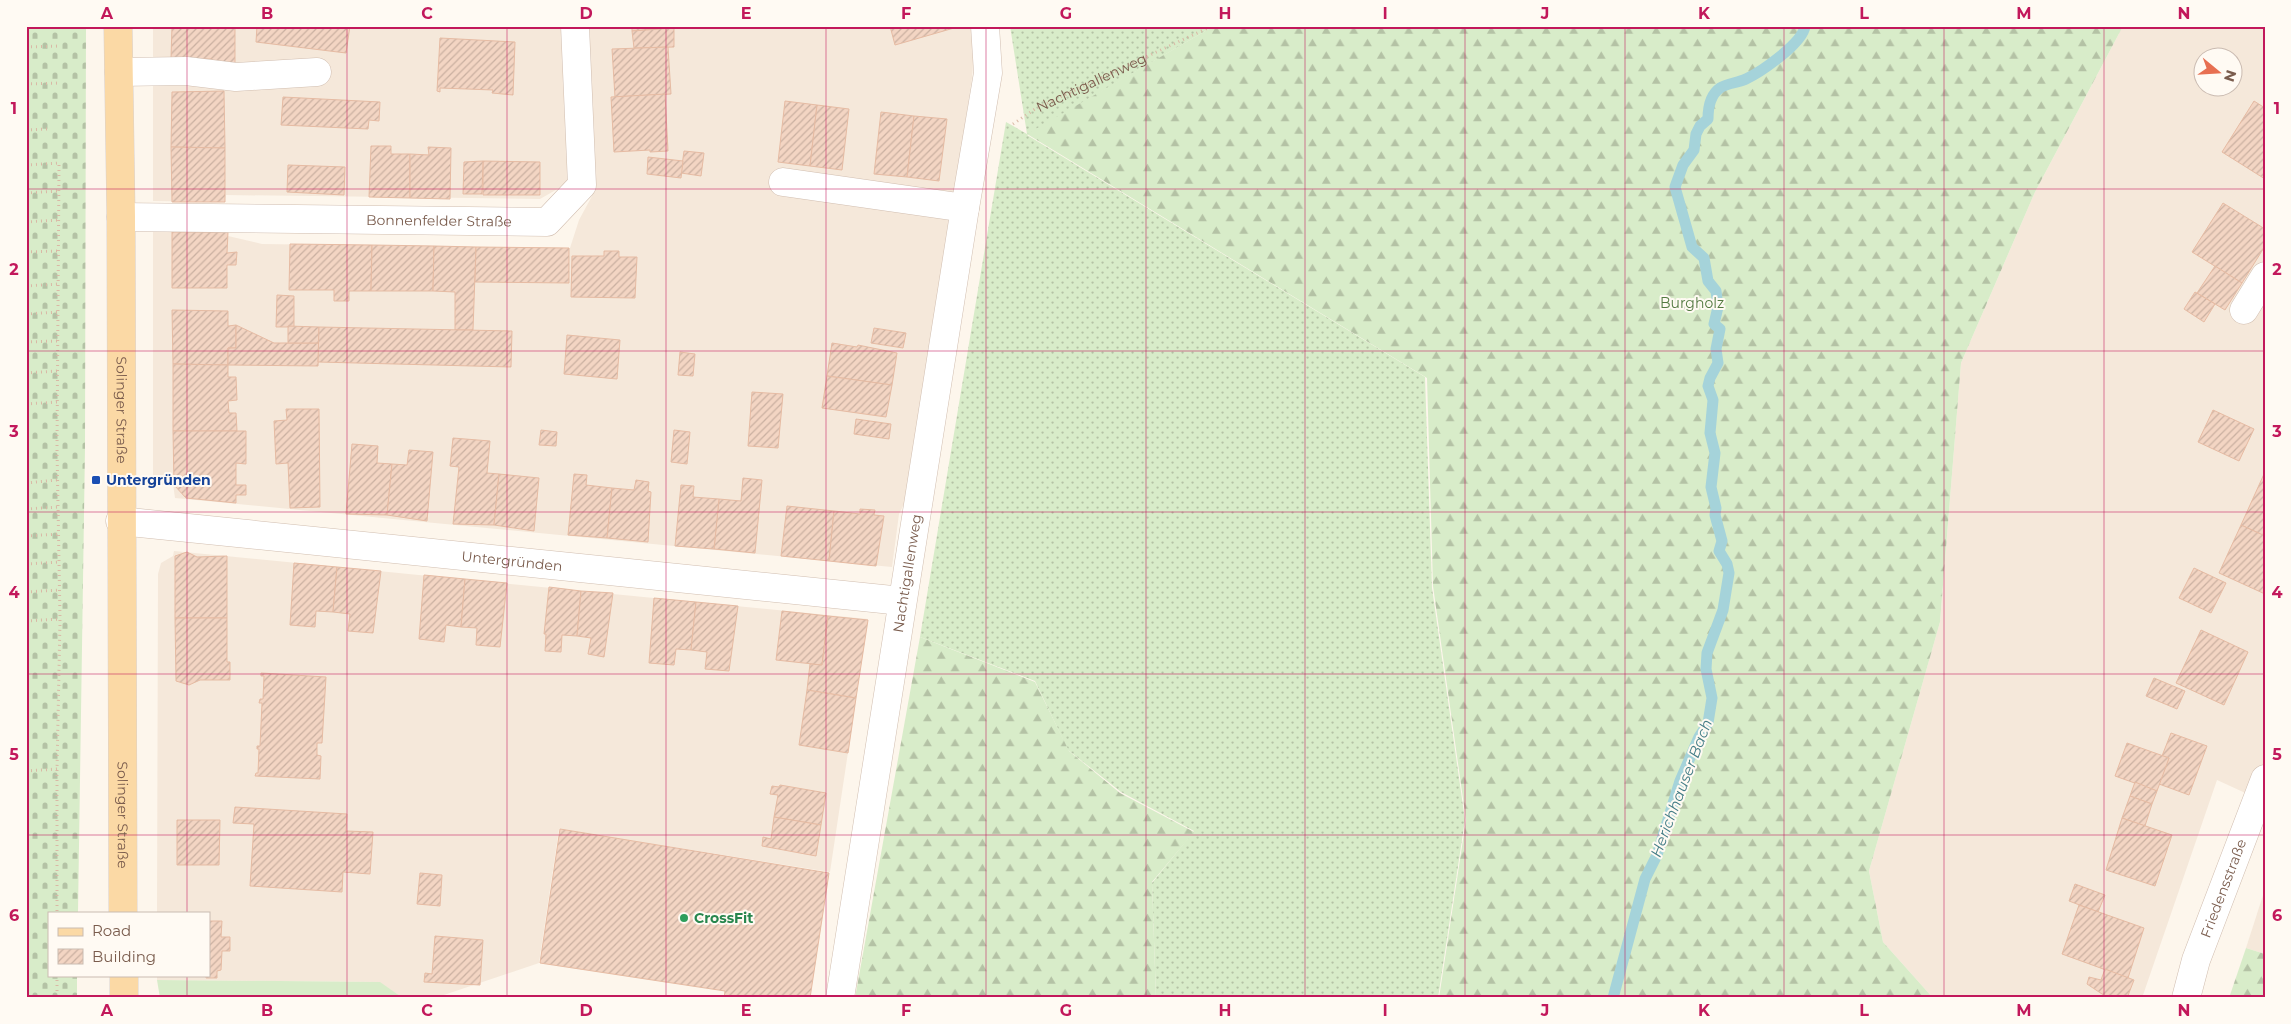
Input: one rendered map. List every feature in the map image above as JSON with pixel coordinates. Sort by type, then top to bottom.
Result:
[{"type":"main road","name":"Solinger Straße","points":[[118,26],[121,217],[120,521],[123,912]]},
{"type":"main road","points":[[124,976],[124,998]]},
{"type":"street","name":"Bonnenfelder Straße","points":[[121,217],[547,222],[582,185],[575,26]]},
{"type":"street","name":"Nachtigallenweg","points":[[840,998],[902,601],[988,73],[985,26]]},
{"type":"street","points":[[119,72],[186,71],[236,77],[317,72]]},
{"type":"street","points":[[783,182],[965,208]]},
{"type":"street","points":[[2244,310],[2265,276]]},
{"type":"street","name":"Untergründen","points":[[120,521],[902,601]]},
{"type":"street","name":"Friedensstraße","points":[[2186,998],[2196,960],[2263,787]]},
{"type":"path","name":"Nachtigallenweg","points":[[975,149],[1035,110],[1212,26]]},
{"type":"path","points":[[26,48],[61,46]]},
{"type":"path","points":[[26,84],[61,83]]},
{"type":"path","points":[[26,130],[48,129]]},
{"type":"path","points":[[26,165],[59,163],[57,480],[60,619],[57,912]]},
{"type":"path","points":[[26,193],[58,191]]},
{"type":"path","points":[[26,222],[58,220]]},
{"type":"path","points":[[26,252],[58,250]]},
{"type":"path","points":[[26,286],[58,284]]},
{"type":"path","points":[[26,314],[58,312]]},
{"type":"path","points":[[26,342],[57,340]]},
{"type":"path","points":[[26,373],[57,371]]},
{"type":"path","points":[[26,404],[57,402]]},
{"type":"path","points":[[26,483],[57,480]]},
{"type":"path","points":[[26,509],[58,506]]},
{"type":"path","points":[[26,536],[58,534]]},
{"type":"path","points":[[26,564],[59,562]]},
{"type":"path","points":[[26,592],[59,590]]},
{"type":"path","points":[[26,621],[60,619]]},
{"type":"path","points":[[26,771],[57,769]]},
{"type":"path","points":[[57,976],[57,998]]},
{"type":"shaded area","points":[[153,26],[562,26],[568,183],[540,199],[226,195],[224,202],[153,201]]},
{"type":"shaded area","points":[[586,26],[971,26],[974,53],[972,78],[908,496],[899,514],[892,567],[175,498],[173,484],[155,485],[153,479],[153,232],[227,232],[228,236],[262,244],[570,248],[579,220],[592,196],[593,185]]},
{"type":"shaded area","points":[[2123,26],[2265,26],[2265,802],[2217,780],[2142,998],[1933,998],[1883,942],[1869,871],[1940,622],[1961,363],[2035,192]]},
{"type":"shaded area","points":[[174,551],[868,619],[830,872],[559,829],[539,963],[435,998],[403,998],[379,982],[157,980],[157,976],[210,976],[210,912],[157,912],[158,574],[161,563],[173,556]]},
{"type":"shaded area","points":[[2265,889],[2265,954],[2246,948]]},
{"type":"green space","points":[[26,26],[86,26],[85,448],[78,912],[48,912],[48,976],[77,976],[77,998],[26,998]]},
{"type":"green space","points":[[1010,26],[1214,26],[1027,135],[1425,377],[1432,588],[1465,820],[1438,998],[1156,998],[1152,883],[1194,831],[1121,792],[1068,750],[1035,681],[920,637],[1006,122],[1027,134]]},
{"type":"green space","name":"Burgholz","points":[[1214,26],[2123,26],[2035,192],[1961,363],[1940,622],[1869,871],[1883,942],[1933,998],[1439,998],[1466,820],[1433,586],[1427,378],[1027,134]]},
{"type":"green space","points":[[920,637],[1035,682],[1069,751],[1120,793],[1194,832],[1152,882],[1156,998],[855,998]]},
{"type":"green space","points":[[2246,948],[2265,954],[2265,998],[2229,998]]},
{"type":"green space","points":[[157,980],[380,982],[403,998],[160,998]]},
{"type":"building","points":[[172,26],[235,26],[235,67],[212,67],[212,59],[171,58]]},
{"type":"building","points":[[257,26],[350,26],[346,53],[256,42]]},
{"type":"building","points":[[632,26],[671,26],[671,28],[632,31]]},
{"type":"building","points":[[890,26],[953,26],[954,28],[895,45]]},
{"type":"building","points":[[674,28],[674,47],[634,48],[632,31]]},
{"type":"building","points":[[440,38],[515,42],[513,95],[492,93],[493,90],[440,88],[440,92],[437,91]]},
{"type":"building","points":[[668,47],[671,94],[615,97],[612,49]]},
{"type":"building","points":[[224,91],[225,148],[171,147],[172,92]]},
{"type":"building","points":[[665,94],[668,151],[614,152],[611,97]]},
{"type":"building","points":[[283,97],[380,102],[379,121],[369,120],[368,129],[281,125]]},
{"type":"building","points":[[785,101],[817,105],[810,166],[778,162]]},
{"type":"building","points":[[2254,101],[2265,108],[2265,179],[2222,152]]},
{"type":"building","points":[[817,105],[849,109],[842,170],[810,166]]},
{"type":"building","points":[[881,112],[914,116],[907,177],[874,174]]},
{"type":"building","points":[[914,116],[947,119],[939,181],[907,177]]},
{"type":"building","points":[[371,146],[391,146],[391,154],[410,154],[410,198],[369,197]]},
{"type":"building","points":[[171,147],[225,148],[225,202],[172,202]]},
{"type":"building","points":[[428,147],[451,148],[450,199],[410,198],[410,154],[429,155]]},
{"type":"building","points":[[684,151],[704,153],[701,176],[681,173]]},
{"type":"building","points":[[648,157],[683,161],[681,178],[647,174]]},
{"type":"building","points":[[483,161],[540,162],[540,195],[483,195]]},
{"type":"building","points":[[483,161],[482,194],[463,194],[464,162]]},
{"type":"building","points":[[288,165],[345,167],[344,195],[287,192]]},
{"type":"building","points":[[2223,203],[2265,229],[2265,246],[2242,283],[2192,252]]},
{"type":"building","points":[[172,232],[228,232],[227,253],[237,252],[236,265],[227,265],[227,288],[172,288]]},
{"type":"building","points":[[290,244],[372,245],[371,291],[349,291],[349,301],[334,301],[334,290],[289,290]]},
{"type":"building","points":[[372,245],[434,246],[433,291],[371,291]]},
{"type":"building","points":[[434,246],[476,247],[473,330],[455,330],[455,292],[433,291]]},
{"type":"building","points":[[476,247],[569,248],[569,283],[475,282]]},
{"type":"building","points":[[604,251],[619,251],[619,257],[637,257],[635,298],[571,297],[572,256],[604,256]]},
{"type":"building","points":[[2215,266],[2242,283],[2225,310],[2197,293]]},
{"type":"building","points":[[2195,292],[2215,304],[2204,322],[2184,309]]},
{"type":"building","points":[[277,295],[294,296],[294,327],[276,327]]},
{"type":"building","points":[[172,310],[228,311],[228,326],[236,325],[236,348],[228,348],[228,365],[173,364]]},
{"type":"building","points":[[236,325],[274,343],[319,343],[318,366],[228,365],[228,348],[236,348]]},
{"type":"building","points":[[288,326],[319,327],[319,343],[288,343]]},
{"type":"building","points":[[319,327],[512,331],[511,367],[318,362]]},
{"type":"building","points":[[874,328],[906,333],[903,348],[871,343]]},
{"type":"building","points":[[567,335],[620,340],[617,379],[564,374]]},
{"type":"building","points":[[832,343],[857,347],[858,345],[897,353],[892,385],[827,376]]},
{"type":"building","points":[[680,352],[695,354],[693,376],[678,375]]},
{"type":"building","points":[[173,364],[228,365],[228,377],[236,377],[237,400],[228,401],[229,413],[236,413],[237,431],[173,431]]},
{"type":"building","points":[[827,376],[892,385],[886,417],[822,408]]},
{"type":"building","points":[[752,392],[783,394],[778,448],[748,446]]},
{"type":"building","points":[[286,409],[319,409],[320,507],[290,508],[288,463],[276,464],[274,421],[287,420]]},
{"type":"building","points":[[2213,410],[2254,429],[2239,461],[2198,442]]},
{"type":"building","points":[[856,419],[891,424],[889,439],[854,434]]},
{"type":"building","points":[[541,430],[557,432],[556,446],[539,445]]},
{"type":"building","points":[[674,430],[690,432],[687,464],[671,462]]},
{"type":"building","points":[[173,431],[246,431],[246,464],[236,463],[236,485],[246,485],[246,495],[236,495],[236,503],[186,498],[174,485]]},
{"type":"building","points":[[453,438],[490,441],[487,473],[499,474],[494,525],[453,524],[459,467],[450,466]]},
{"type":"building","points":[[352,444],[378,446],[377,463],[392,464],[387,515],[346,514]]},
{"type":"building","points":[[409,450],[433,452],[427,521],[387,515],[392,464],[407,465]]},
{"type":"building","points":[[499,474],[539,478],[534,531],[494,525]]},
{"type":"building","points":[[574,474],[587,475],[586,485],[612,488],[607,538],[568,535]]},
{"type":"building","points":[[2265,475],[2265,536],[2241,525]]},
{"type":"building","points":[[743,478],[762,480],[755,553],[714,549],[719,499],[741,501]]},
{"type":"building","points":[[636,480],[649,482],[648,491],[651,492],[648,542],[607,538],[612,488],[634,490]]},
{"type":"building","points":[[681,485],[694,486],[693,497],[719,499],[714,549],[675,546]]},
{"type":"building","points":[[787,506],[834,511],[829,561],[781,556]]},
{"type":"building","points":[[860,509],[875,510],[874,515],[884,516],[876,566],[829,561],[834,511],[860,514]]},
{"type":"building","points":[[2241,525],[2265,536],[2265,594],[2219,573]]},
{"type":"building","points":[[187,552],[197,557],[227,556],[227,618],[175,618],[175,556]]},
{"type":"building","points":[[294,563],[337,567],[333,612],[316,611],[315,627],[290,625]]},
{"type":"building","points":[[337,567],[381,571],[373,633],[348,631],[350,614],[333,612]]},
{"type":"building","points":[[2194,568],[2226,583],[2211,613],[2179,598]]},
{"type":"building","points":[[424,575],[465,579],[461,627],[446,625],[444,642],[419,639]]},
{"type":"building","points":[[465,579],[507,583],[500,647],[476,645],[477,628],[461,627]]},
{"type":"building","points":[[549,587],[581,591],[577,636],[562,635],[561,652],[545,651],[546,634],[544,634]]},
{"type":"building","points":[[581,591],[613,593],[604,657],[588,654],[591,638],[577,636]]},
{"type":"building","points":[[654,598],[696,602],[691,650],[676,649],[674,665],[649,663]]},
{"type":"building","points":[[696,602],[738,606],[729,671],[705,669],[707,652],[691,650]]},
{"type":"building","points":[[782,611],[828,616],[822,665],[776,660]]},
{"type":"building","points":[[828,616],[868,620],[856,698],[807,690],[810,664],[822,665]]},
{"type":"building","points":[[175,618],[227,618],[227,662],[230,662],[230,680],[200,680],[189,685],[176,681]]},
{"type":"building","points":[[2201,630],[2248,652],[2224,705],[2176,683]]},
{"type":"building","points":[[261,673],[326,677],[322,743],[317,743],[317,755],[321,756],[320,779],[255,776],[258,773],[259,749],[257,749],[257,746],[260,746],[262,703],[259,703],[260,699],[263,699],[264,676],[261,676]]},
{"type":"building","points":[[2154,678],[2185,691],[2177,709],[2146,696]]},
{"type":"building","points":[[807,690],[856,698],[848,753],[799,745]]},
{"type":"building","points":[[2171,733],[2207,746],[2189,795],[2159,784],[2169,758],[2162,756]]},
{"type":"building","points":[[2127,743],[2169,758],[2157,791],[2115,776]]},
{"type":"building","points":[[2135,782],[2157,791],[2152,804],[2130,796]]},
{"type":"building","points":[[780,785],[826,793],[821,825],[774,817],[778,795],[770,794],[772,786],[779,787]]},
{"type":"building","points":[[2130,796],[2152,804],[2145,826],[2122,818]]},
{"type":"building","points":[[235,807],[347,814],[346,831],[373,832],[370,874],[343,872],[342,892],[250,886],[254,824],[233,823]]},
{"type":"building","points":[[774,817],[821,825],[816,856],[762,846],[763,837],[771,839]]},
{"type":"building","points":[[2122,818],[2172,835],[2155,886],[2106,870]]},
{"type":"building","points":[[177,820],[220,820],[219,865],[177,865]]},
{"type":"building","name":"CrossFit","points":[[560,829],[829,873],[810,998],[724,998],[725,991],[540,963]]},
{"type":"building","points":[[420,873],[442,875],[440,906],[417,904]]},
{"type":"building","points":[[2075,884],[2105,895],[2098,912],[2069,901]]},
{"type":"building","points":[[2079,905],[2144,928],[2128,978],[2062,954]]},
{"type":"building","points":[[210,921],[222,921],[221,937],[230,937],[230,951],[222,951],[221,970],[217,971],[217,978],[206,978],[206,976],[210,976]]},
{"type":"building","points":[[435,936],[483,940],[480,985],[424,982],[425,973],[432,974]]},
{"type":"building","points":[[2105,969],[2134,980],[2127,998],[2108,998],[2087,984],[2089,977],[2101,980]]},
{"type":"waterway","name":"Herichhauser Bach","points":[[1613,998],[1645,879],[1657,855],[1680,781],[1699,737],[1708,723],[1712,698],[1706,669],[1707,653],[1723,610],[1729,573],[1727,564],[1719,551],[1722,541],[1715,515],[1716,508],[1711,487],[1715,453],[1710,433],[1713,400],[1708,386],[1718,363],[1716,349],[1720,329],[1714,324],[1718,307],[1716,291],[1708,281],[1704,258],[1692,247],[1675,187],[1683,165],[1694,150],[1696,134],[1700,126],[1708,119],[1708,110],[1714,94],[1720,88],[1746,79],[1771,64],[1797,40],[1803,33],[1805,26]]},
{"type":"place","name":"Untergründen","points":[[96,480]]},
{"type":"place","name":"CrossFit","points":[[684,918]]}]
